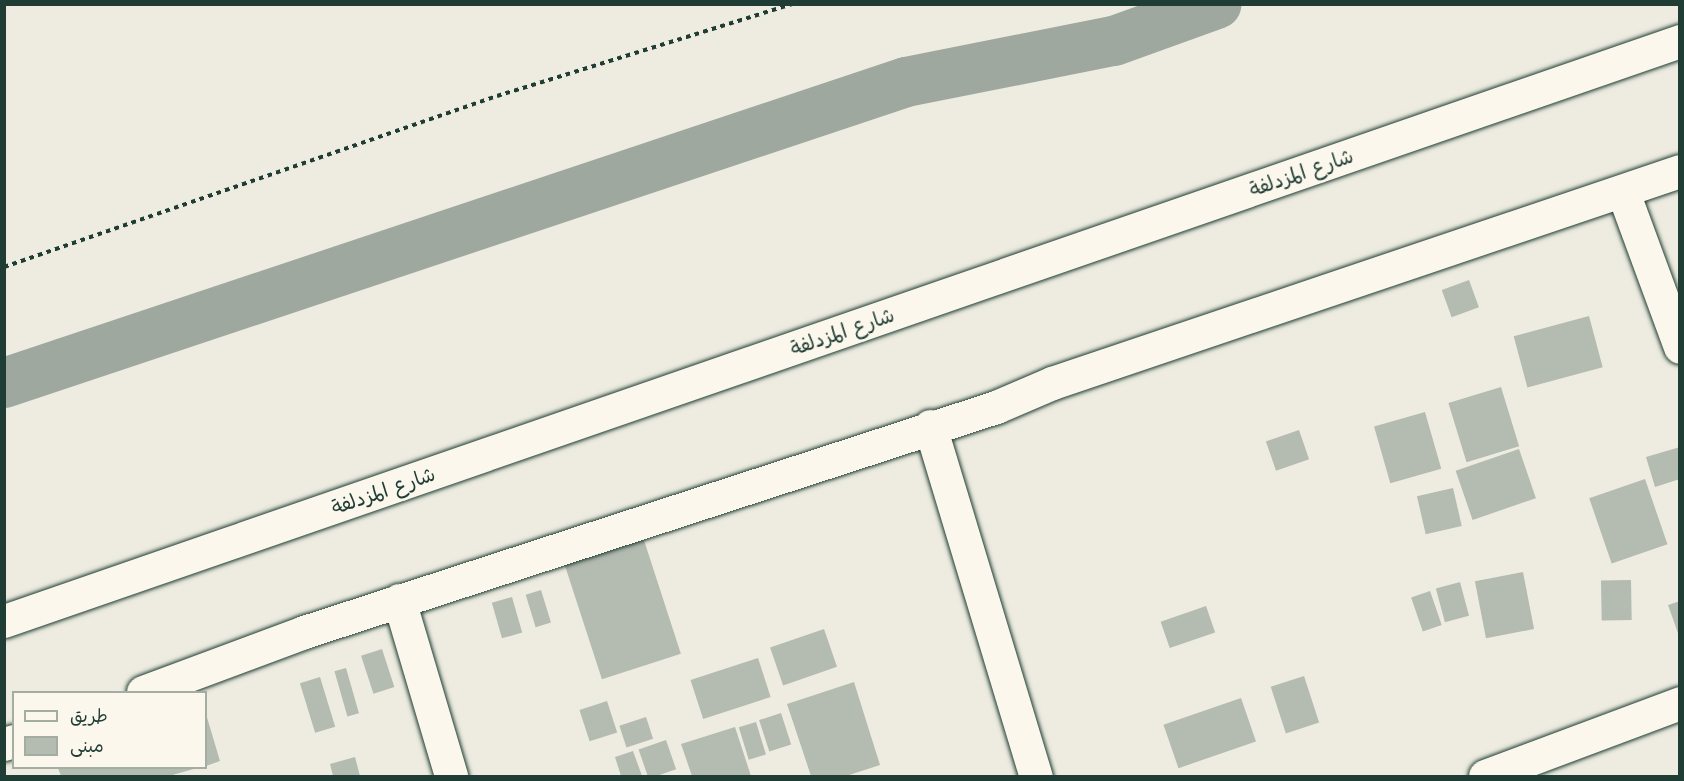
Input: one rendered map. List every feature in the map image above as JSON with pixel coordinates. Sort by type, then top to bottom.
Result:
[{"type":"street","name":"شارع المزدلفة","points":[[4,621],[1680,41]]},
{"type":"street","points":[[148,691],[399,600],[930,426],[1680,171]]},
{"type":"street","points":[[1623,192],[1680,347]]},
{"type":"street","points":[[930,426],[1036,777]]},
{"type":"street","points":[[399,600],[451,777]]},
{"type":"street","points":[[1485,777],[1680,703]]},
{"type":"path","points":[[4,267],[497,96],[792,4]]},
{"type":"building","points":[[1469,280],[1479,307],[1452,317],[1442,290]]},
{"type":"building","points":[[1589,316],[1603,367],[1527,387],[1514,336]]},
{"type":"building","points":[[1501,387],[1519,446],[1467,462],[1448,403]]},
{"type":"building","points":[[1425,412],[1441,469],[1390,483],[1374,427]]},
{"type":"building","points":[[1299,430],[1309,459],[1276,471],[1266,441]]},
{"type":"building","points":[[1680,447],[1680,479],[1655,487],[1646,457]]},
{"type":"building","points":[[1519,449],[1536,498],[1473,520],[1456,471]]},
{"type":"building","points":[[1645,479],[1667,544],[1612,563],[1589,498]]},
{"type":"building","points":[[1453,488],[1462,526],[1426,534],[1417,496]]},
{"type":"building","points":[[641,531],[681,654],[602,679],[562,557]]},
{"type":"building","points":[[1523,572],[1534,629],[1486,638],[1475,581]]},
{"type":"building","points":[[1631,580],[1632,620],[1602,621],[1601,581]]},
{"type":"building","points":[[1460,582],[1469,616],[1445,622],[1436,588]]},
{"type":"building","points":[[541,590],[551,623],[536,627],[526,595]]},
{"type":"building","points":[[1430,591],[1442,625],[1423,632],[1411,598]]},
{"type":"building","points":[[512,597],[522,633],[502,638],[492,603]]},
{"type":"building","points":[[1680,601],[1680,636],[1679,636],[1668,605]]},
{"type":"building","points":[[1206,606],[1215,632],[1170,648],[1161,622]]},
{"type":"building","points":[[824,629],[837,667],[783,685],[770,648]]},
{"type":"building","points":[[382,649],[394,687],[373,694],[361,656]]},
{"type":"building","points":[[758,658],[771,697],[703,719],[690,680]]},
{"type":"building","points":[[346,668],[359,713],[347,716],[334,671]]},
{"type":"building","points":[[1304,676],[1319,723],[1286,733],[1271,687]]},
{"type":"building","points":[[320,677],[335,727],[315,733],[300,683]]},
{"type":"building","points":[[854,682],[880,765],[846,776],[811,776],[787,704]]},
{"type":"building","points":[[1241,698],[1256,741],[1178,768],[1163,725]]},
{"type":"building","points":[[607,701],[617,732],[590,741],[579,710]]},
{"type":"building","points":[[781,713],[791,744],[769,751],[759,720]]},
{"type":"building","points":[[207,717],[220,761],[207,766]]},
{"type":"building","points":[[646,717],[653,739],[626,748],[619,726]]},
{"type":"building","points":[[756,722],[766,755],[749,760],[739,727]]},
{"type":"building","points":[[735,727],[751,776],[692,776],[681,744]]},
{"type":"building","points":[[666,740],[676,769],[657,776],[648,776],[639,749]]},
{"type":"building","points":[[633,751],[642,776],[621,776],[615,757]]},
{"type":"building","points":[[355,757],[360,776],[333,776],[330,764]]},
{"type":"building","points":[[58,769],[194,769],[169,776],[61,776]]},
{"type":"waterway","points":[[4,383],[906,82],[1114,41],[1217,4]]}]
